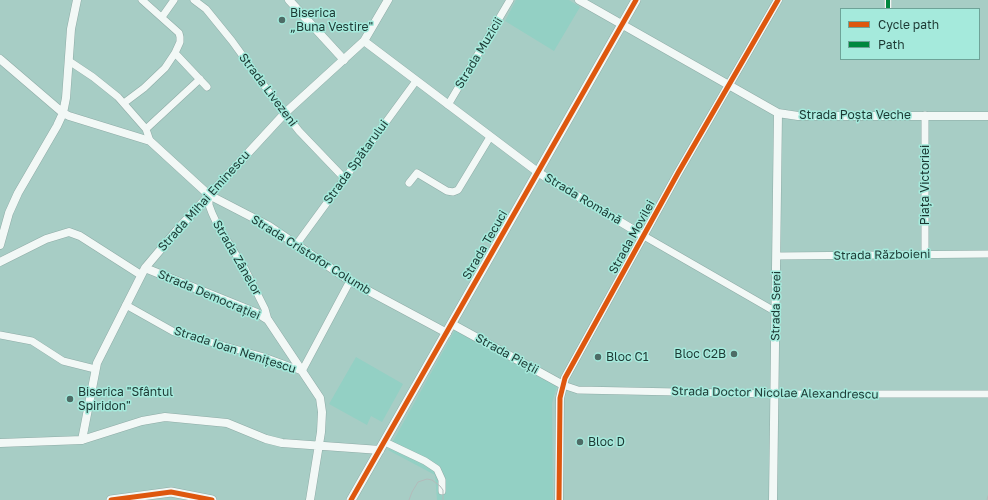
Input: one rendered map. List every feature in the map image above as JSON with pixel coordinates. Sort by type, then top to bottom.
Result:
[{"type":"main road","name":"Strada Tecuci","points":[[351,500],[539,173],[636,0]]},
{"type":"main road","points":[[111,500],[171,492],[212,500]]},
{"type":"street","points":[[0,245],[9,213],[18,194],[63,113],[66,98],[71,29],[77,0]]},
{"type":"street","points":[[124,103],[144,88],[165,68],[180,42],[180,35],[142,0]]},
{"type":"street","points":[[162,17],[174,0]]},
{"type":"street","name":"Strada Livezeni","points":[[194,0],[206,9],[227,35],[298,130],[344,178]]},
{"type":"street","points":[[289,0],[344,60]]},
{"type":"street","name":"Strada Mihai Eminescu","points":[[82,440],[95,370],[99,358],[143,271],[208,195],[285,114],[364,41],[388,0]]},
{"type":"street","name":"Strada Muzicii","points":[[448,105],[510,0]]},
{"type":"street","name":"Strada Poșta Veche","points":[[579,0],[778,112],[798,116],[988,116]]},
{"type":"street","name":"Strada Movilei","points":[[558,500],[560,398],[563,385],[592,328],[778,0]]},
{"type":"street","name":"Strada Română","points":[[364,41],[539,173],[644,236],[776,312]]},
{"type":"street","points":[[175,53],[207,87]]},
{"type":"street","name":"Strada Cristofor Columb","points":[[0,59],[63,113],[150,141],[208,195],[269,226],[350,280],[447,333]]},
{"type":"street","points":[[68,61],[101,82],[124,103],[146,129],[150,141]]},
{"type":"street","points":[[146,129],[200,79]]},
{"type":"street","name":"Strada Spătarului","points":[[296,245],[416,81]]},
{"type":"street","name":"Strada Serei","points":[[773,500],[778,112]]},
{"type":"street","name":"Piața Victoriei","points":[[925,115],[925,254]]},
{"type":"street","points":[[409,183],[418,173],[447,191],[454,192],[458,190],[490,137]]},
{"type":"street","name":"Strada Zânelor","points":[[208,195],[212,213],[256,290],[265,309],[268,320]]},
{"type":"street","name":"Strada Democrației","points":[[0,262],[46,239],[69,232],[80,236],[143,271],[257,313],[268,320],[320,398],[322,412],[319,445],[310,500]]},
{"type":"street","name":"Strada Războieni","points":[[777,256],[988,254]]},
{"type":"street","points":[[302,371],[350,280]]},
{"type":"street","name":"Strada Ioan Nenițescu","points":[[126,305],[174,332],[264,357],[302,371]]},
{"type":"street","name":"Strada Pieții","points":[[452,324],[563,385]]},
{"type":"street","points":[[0,335],[32,341],[63,361],[95,370]]},
{"type":"street","name":"Strada Doctor Nicolae Alexandrescu","points":[[563,385],[578,390],[775,394],[988,394]]},
{"type":"street","points":[[0,443],[82,440],[142,421],[165,417],[227,423],[274,441],[319,445],[382,446],[426,461],[438,469],[442,480],[442,491]]},
{"type":"shaded area","points":[[516,0],[569,0],[580,7],[554,51],[505,21]]},
{"type":"shaded area","points":[[455,330],[557,386],[552,403],[553,500],[437,500],[435,475],[388,450]]},
{"type":"shaded area","points":[[356,357],[403,384],[382,422],[371,416],[367,425],[329,404]]},
{"type":"tram line","points":[[409,500],[418,482],[427,479],[432,480],[440,486],[443,490],[443,500]]},
{"type":"tram line","points":[[987,500],[988,496]]},
{"type":"marked path","points":[[888,0],[888,8]]},
{"type":"cycle path","points":[[351,500],[636,0]]},
{"type":"cycle path","points":[[559,500],[560,398],[565,378],[678,173],[778,0]]},
{"type":"cycle path","points":[[111,500],[171,492],[212,500]]},
{"type":"place","name":"Biserica „Buna Vestire\"","points":[[282,20]]},
{"type":"place","name":"Bloc C2B","points":[[734,354]]},
{"type":"place","name":"Bloc C1","points":[[598,357]]},
{"type":"place","name":"Biserica \"Sfântul Spiridon\"","points":[[70,399]]},
{"type":"place","name":"Bloc D","points":[[580,442]]}]
